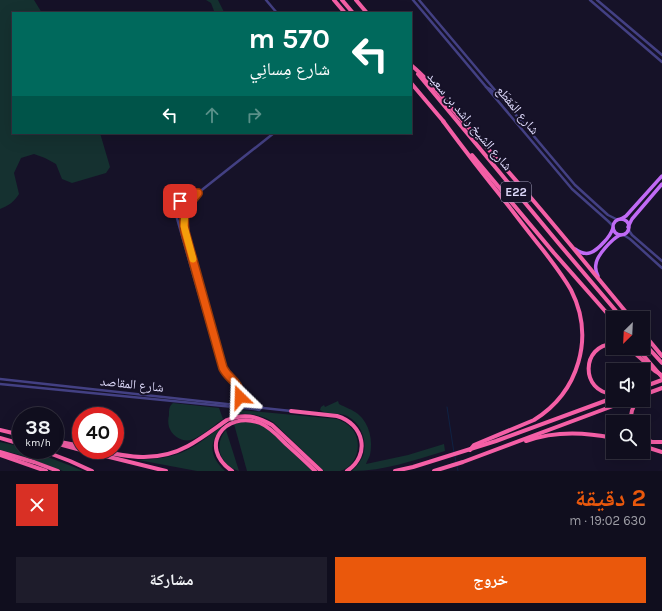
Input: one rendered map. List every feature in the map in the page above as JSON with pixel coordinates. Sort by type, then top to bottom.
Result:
[{"type":"highway","points":[[334,0],[344,12]]},
{"type":"highway","points":[[342,0],[352,12]]},
{"type":"highway","points":[[356,0],[366,12]]},
{"type":"highway","points":[[412,66],[438,91],[493,154],[624,311]]},
{"type":"highway","name":"شارع الشيخ راشد بن سعيد","points":[[412,66],[616,311]]},
{"type":"highway","name":"شارع الشيخ راشد بن سعيد","points":[[412,84],[554,253],[606,312]]},
{"type":"highway","points":[[412,89],[438,115]]},
{"type":"highway","points":[[443,121],[516,214],[568,285],[577,305],[582,332],[582,346],[575,372],[567,388],[557,401],[534,420],[474,445],[470,450]]},
{"type":"highway","points":[[650,341],[662,356]]},
{"type":"highway","points":[[606,346],[598,349],[594,353],[589,361],[588,371],[591,380],[597,388],[606,392]]},
{"type":"highway","points":[[650,350],[662,363]]},
{"type":"highway","points":[[637,355],[661,376]]},
{"type":"highway","points":[[643,355],[661,376]]},
{"type":"highway","points":[[650,384],[662,380]]},
{"type":"highway","points":[[650,393],[662,388]]},
{"type":"highway","points":[[395,471],[470,450],[606,401]]},
{"type":"highway","points":[[434,471],[463,462],[610,407]]},
{"type":"highway","points":[[291,411],[337,416],[344,418],[354,426],[360,437],[361,448],[359,458],[356,463],[347,471]]},
{"type":"highway","points":[[124,456],[143,458],[158,457],[170,454],[190,445],[224,425],[246,416],[263,420],[272,425],[321,471]]},
{"type":"highway","points":[[234,420],[258,422],[269,428],[315,471]]},
{"type":"highway","points":[[224,425],[217,439],[216,451],[222,463],[232,471]]},
{"type":"highway","points":[[0,430],[12,433]]},
{"type":"highway","points":[[484,454],[555,434],[594,434],[606,437]]},
{"type":"highway","points":[[0,438],[12,441]]},
{"type":"highway","points":[[650,441],[662,442]]},
{"type":"highway","points":[[650,448],[662,452]]},
{"type":"highway","points":[[0,454],[46,471]]},
{"type":"highway","points":[[0,454],[34,462],[58,471]]},
{"type":"highway","points":[[64,459],[92,471]]},
{"type":"highway","points":[[117,459],[166,471]]},
{"type":"main road","points":[[562,236],[576,250],[582,253],[593,252],[598,249],[610,236],[615,222],[628,215],[662,176]]},
{"type":"main road","points":[[609,292],[596,273],[598,258],[613,240],[621,234],[626,233],[632,219],[662,184]]},
{"type":"main road","points":[[620,220],[627,222],[628,228]]},
{"type":"main road","points":[[613,227],[615,233],[621,234]]},
{"type":"street","points":[[266,0],[277,12]]},
{"type":"street","name":"شارع المَقطَع","points":[[413,0],[572,189],[613,227]]},
{"type":"street","name":"شارع المَقطَع","points":[[419,0],[575,185],[608,215],[620,220]]},
{"type":"street","points":[[590,0],[662,62]]},
{"type":"street","points":[[597,0],[662,55]]},
{"type":"street","points":[[609,16],[612,13]]},
{"type":"street","points":[[433,24],[435,21],[457,45]]},
{"type":"street","points":[[486,87],[496,92]]},
{"type":"street","points":[[185,232],[184,219],[186,209],[198,193],[273,134]]},
{"type":"street","points":[[198,193],[186,201],[178,201],[174,205],[174,208],[210,329],[220,370],[236,391],[236,406]]},
{"type":"street","points":[[178,201],[184,206],[181,222],[185,232],[198,287]]},
{"type":"street","points":[[628,228],[632,235],[662,261]]},
{"type":"street","points":[[621,234],[630,239],[662,268]]},
{"type":"street","points":[[210,329],[224,370],[239,388],[239,406]]},
{"type":"street","name":"شارع المقاصد","points":[[0,379],[207,403]]},
{"type":"street","name":"شارع المقاصد","points":[[0,384],[239,406],[259,410],[261,408],[291,411]]},
{"type":"green space","points":[[0,0],[34,0],[41,12],[12,12],[12,134],[100,134],[110,167],[106,173],[72,183],[62,179],[56,164],[45,158],[34,154],[21,158],[14,173],[19,194],[6,207],[0,209]]},
{"type":"green space","points":[[206,0],[218,0],[224,12],[214,11],[211,3]]},
{"type":"green space","points":[[338,401],[339,404],[358,414],[368,428],[371,439],[371,450],[366,464],[408,455],[444,444],[445,451],[388,467],[364,471],[352,471],[363,456],[365,444],[360,428],[347,416],[323,412],[320,410],[324,405],[325,407]]},
{"type":"green space","points":[[173,403],[219,408],[223,419],[194,439],[184,440],[175,436],[170,430],[168,420],[170,408]]},
{"type":"green space","points":[[230,409],[337,419],[348,425],[356,436],[358,450],[356,457],[347,468],[340,471],[324,471],[273,422],[253,414],[231,415]]},
{"type":"green space","points":[[239,422],[254,423],[268,429],[312,471],[247,471],[234,424]]},
{"type":"green space","points":[[224,425],[215,437],[212,448],[216,460],[225,471],[197,471],[138,460],[163,458],[181,453],[197,445]]},
{"type":"green space","points":[[226,430],[239,471],[227,464],[220,454],[220,442]]},
{"type":"green space","points":[[0,442],[12,445],[12,453],[0,450]]},
{"type":"green space","points":[[31,459],[53,459],[83,471],[63,471]]},
{"type":"waterway","points":[[447,407],[454,453]]},
{"type":"waterway","points":[[455,456],[456,463]]},
{"type":"waterway","points":[[457,466],[458,471]]},
{"type":"slow traffic","points":[[185,212],[185,232],[193,259]]},
{"type":"route","points":[[180,201],[187,200],[198,193],[192,198],[186,209],[184,216],[185,232],[223,368],[226,374],[236,383],[239,388],[240,397]]}]
